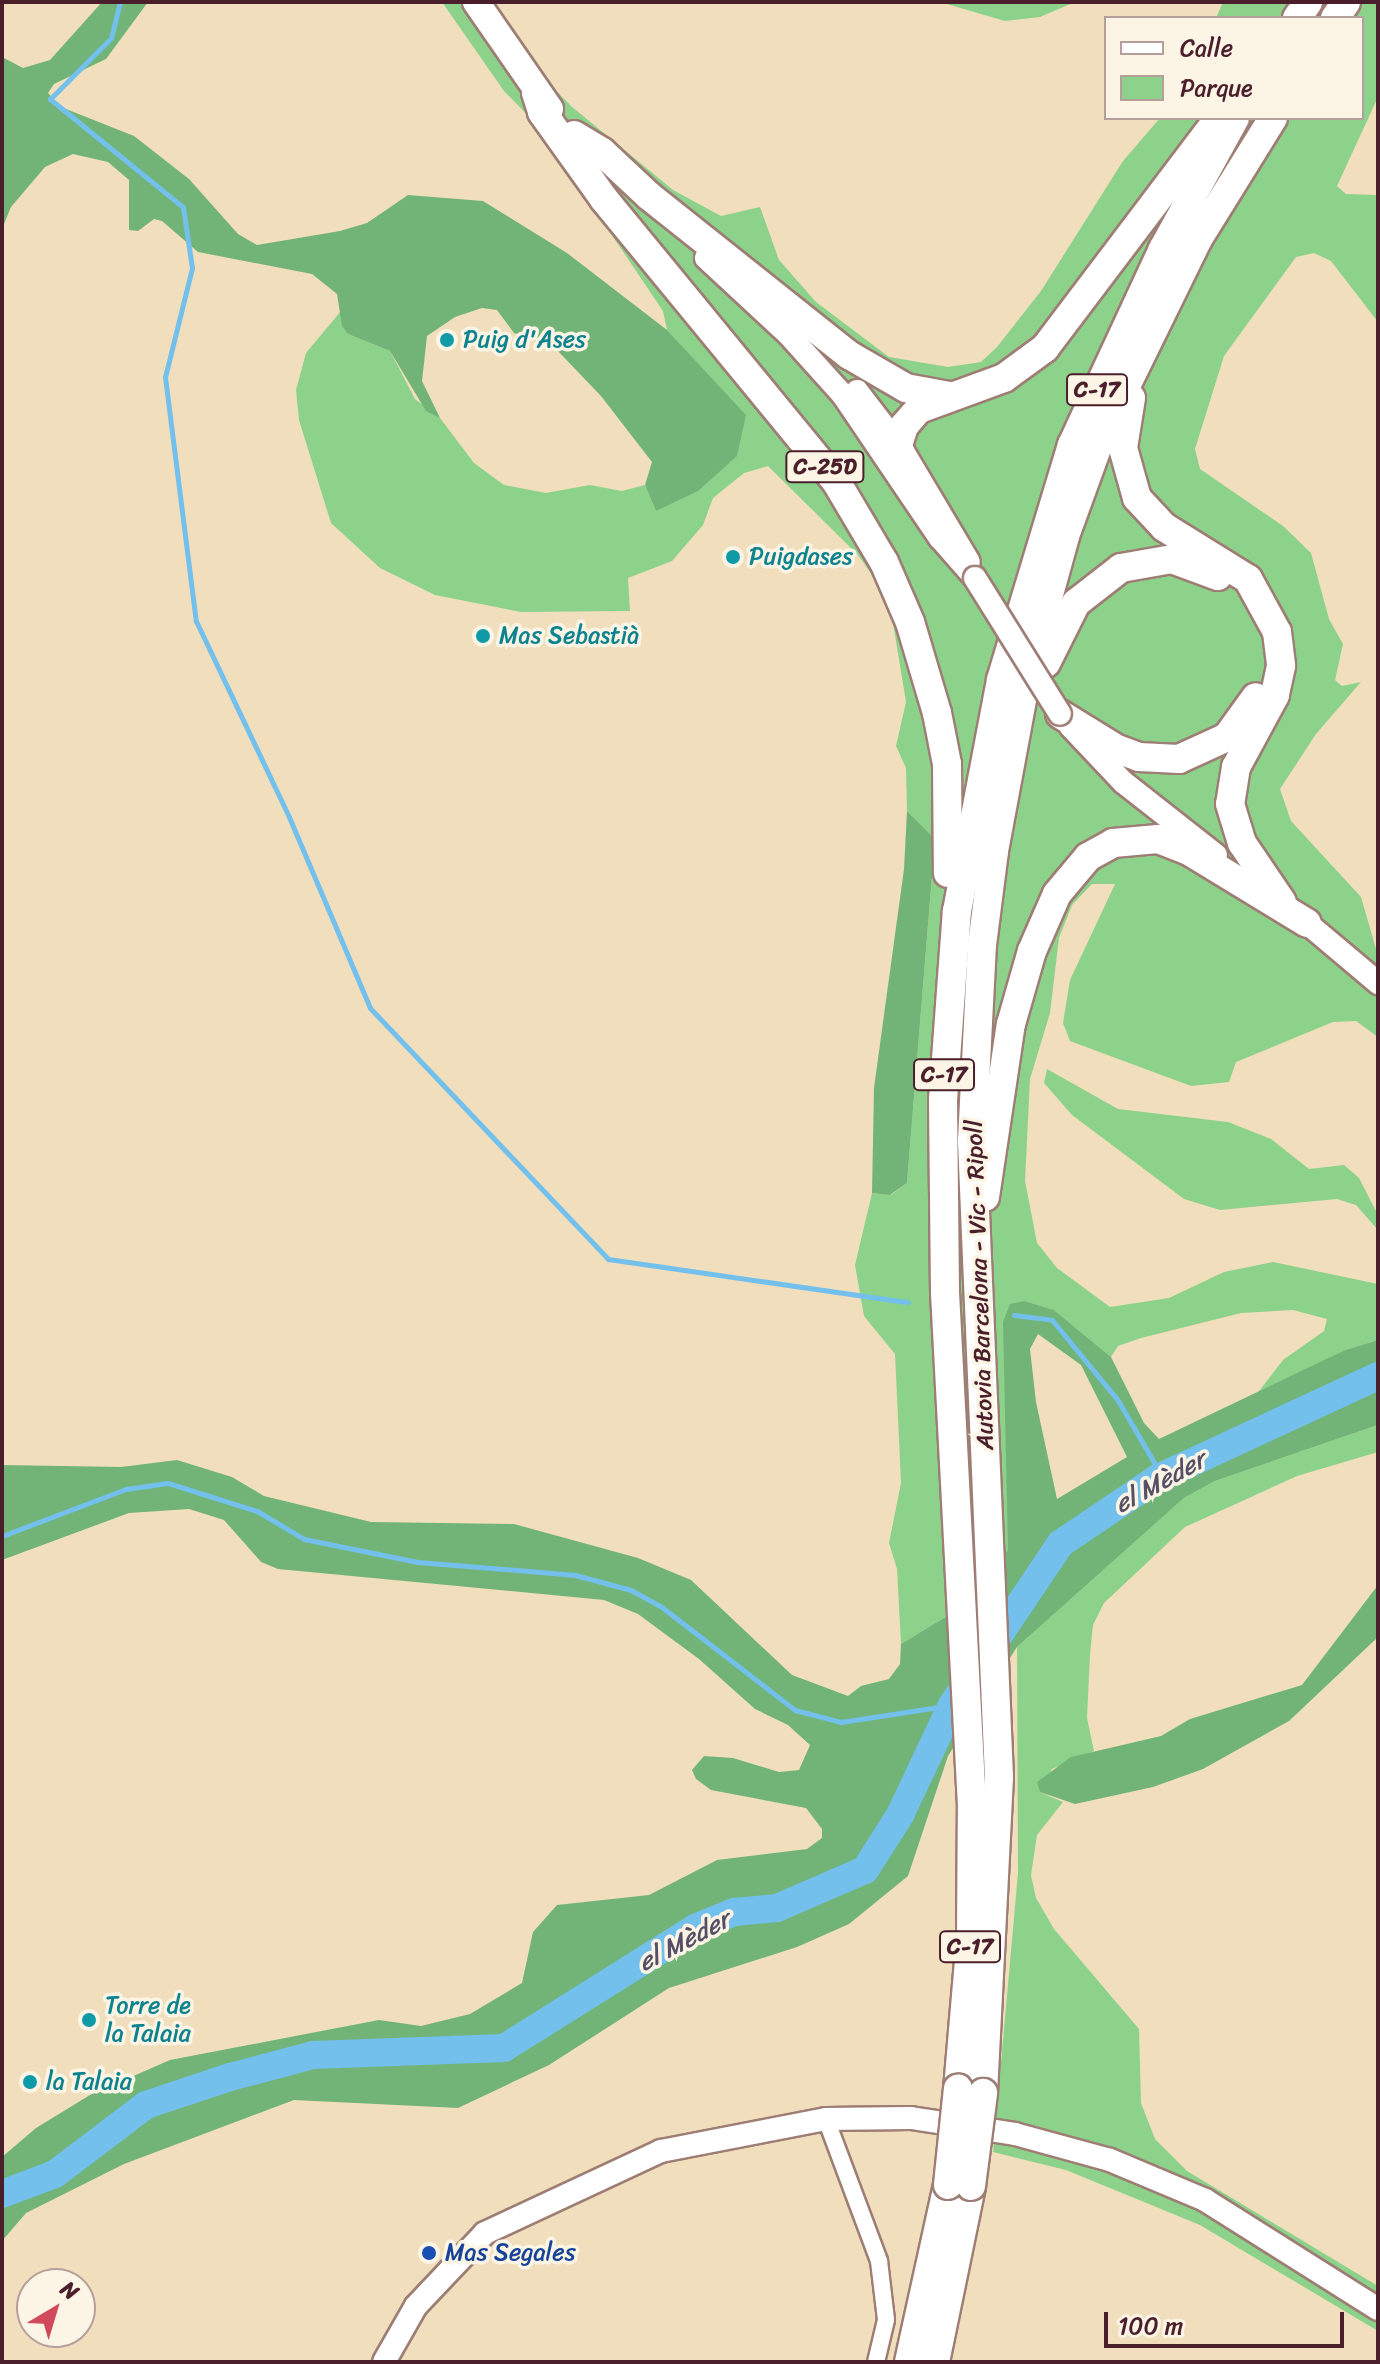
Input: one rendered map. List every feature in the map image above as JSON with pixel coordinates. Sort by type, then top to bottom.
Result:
[{"type":"highway","name":"C-25D","points":[[536,93],[542,112],[604,199],[837,483],[884,562],[910,622],[937,713],[947,764],[948,901],[957,911]]},
{"type":"highway","points":[[898,445],[913,414],[1004,378],[1045,348],[1217,120]]},
{"type":"highway","name":"Autovia Barcelona - Vic - Ripoll","points":[[970,2091],[972,1806],[945,1292],[943,1100],[957,911],[1001,680],[1072,445],[1163,249],[1234,120]]},
{"type":"highway","name":"Autovia Barcelona - Vic - Ripoll","points":[[935,2362],[970,2091],[999,1777],[972,1141],[982,945],[1024,700],[1065,536],[1147,335],[1198,239],[1272,120]]},
{"type":"highway","points":[[574,135],[602,152],[649,196],[849,355],[906,388],[954,396]]},
{"type":"highway","points":[[1147,335],[1125,423],[1124,460],[1131,486],[1164,527],[1248,579],[1277,632],[1281,666],[1275,695],[1236,767],[1230,804],[1242,843],[1282,902]]},
{"type":"highway","points":[[1024,700],[1034,693],[1056,636],[1076,603],[1121,568],[1161,559],[1193,564],[1225,580],[1254,615],[1264,659],[1262,684],[1241,724],[1211,748],[1179,759],[1139,757],[1060,714]]},
{"type":"highway","points":[[976,1232],[991,1172],[1011,1024],[1032,951],[1057,894],[1088,857],[1128,839],[1158,839],[1189,851],[1307,923]]},
{"type":"highway","name":"Autovia Barcelona - Vic - Ripoll","points":[[909,2362],[959,2186]]},
{"type":"main road","name":"C-25D","points":[[476,2],[536,93],[574,135]]},
{"type":"street","points":[[574,135],[653,216],[812,341],[898,445],[965,548],[970,572]]},
{"type":"street","points":[[722,271],[843,395],[970,572],[1060,714],[1123,782],[1282,902],[1378,983]]},
{"type":"street","points":[[384,2362],[416,2306],[485,2233],[661,2151],[826,2119],[911,2118],[1015,2134],[1110,2160],[1205,2200],[1378,2309]]},
{"type":"street","points":[[826,2119],[879,2261],[886,2320],[876,2362]]},
{"type":"green space","points":[[102,2],[148,2],[106,59],[54,84],[48,93],[61,107],[134,136],[189,179],[238,234],[257,245],[340,231],[367,223],[408,195],[483,201],[567,253],[667,330],[746,415],[737,456],[698,491],[656,511],[645,485],[652,462],[601,396],[556,349],[514,333],[497,310],[482,308],[455,317],[427,336],[422,381],[440,418],[426,411],[390,351],[348,334],[342,326],[337,294],[312,274],[198,252],[162,221],[154,219],[138,231],[129,230],[129,180],[108,162],[73,154],[45,167],[11,207],[2,229],[2,57],[23,68],[50,60]]},
{"type":"green space","points":[[442,2],[491,2],[527,61],[571,106],[673,190],[721,216],[760,207],[779,260],[816,302],[889,357],[948,367],[981,362],[997,347],[1041,291],[1123,161],[1158,120],[1364,120],[1364,16],[1217,16],[1223,2],[1378,2],[1378,97],[1337,186],[1346,194],[1378,195],[1378,322],[1331,261],[1314,253],[1296,257],[1224,356],[1195,449],[1200,469],[1283,526],[1311,553],[1329,619],[1343,644],[1335,680],[1342,686],[1361,682],[1316,734],[1280,789],[1291,821],[1361,897],[1378,956],[1378,1037],[1356,1021],[1333,1022],[1236,1062],[1229,1082],[1191,1086],[1070,1041],[1063,1023],[1070,980],[1115,884],[1092,884],[1072,905],[1059,938],[1050,1013],[1030,1079],[1025,1181],[1037,1243],[1057,1268],[1110,1307],[1169,1298],[1224,1272],[1273,1262],[1378,1284],[1378,1340],[1345,1350],[1256,1395],[1283,1360],[1324,1331],[1327,1319],[1293,1310],[1241,1313],[1141,1338],[1118,1346],[1111,1357],[1054,1310],[1025,1301],[1008,1488],[1008,1550],[947,1616],[901,1644],[897,1569],[889,1543],[901,1483],[895,1354],[864,1316],[855,1265],[872,1193],[891,1195],[907,1183],[935,839],[907,811],[906,768],[896,746],[906,702],[892,617],[879,585],[858,555],[768,466],[744,473],[713,498],[703,525],[672,561],[628,578],[630,611],[521,612],[435,595],[380,568],[331,523],[299,420],[296,390],[306,353],[341,311],[348,334],[390,351],[415,399],[440,418],[474,463],[504,485],[546,493],[590,485],[622,491],[645,485],[656,511],[745,415],[667,330],[663,311],[539,127],[504,91]]},
{"type":"green space","points":[[940,2],[1075,2],[1040,17],[1005,21]]},
{"type":"green space","points":[[907,811],[935,839],[907,1183],[890,1195],[872,1193],[874,1088],[904,869]]},
{"type":"green space","points":[[1047,1069],[1118,1109],[1228,1122],[1271,1139],[1309,1169],[1344,1165],[1359,1178],[1378,1215],[1378,1230],[1356,1205],[1337,1199],[1220,1210],[1184,1199],[1072,1115],[1044,1083]]},
{"type":"green space","points":[[1025,1301],[1054,1310],[1111,1357],[1144,1423],[1159,1439],[1345,1350],[1378,1340],[1378,1425],[1215,1481],[1184,1498],[1017,1647],[948,1756],[908,1876],[849,1924],[797,1947],[669,1988],[549,2065],[458,2108],[294,2100],[124,2164],[26,2213],[2,2241],[2,2157],[36,2128],[90,2095],[170,2060],[379,2020],[421,2026],[470,2014],[522,1983],[533,1932],[557,1905],[649,1895],[717,1860],[807,1849],[822,1838],[822,1829],[806,1808],[711,1790],[696,1779],[692,1770],[704,1756],[733,1758],[779,1772],[799,1770],[810,1745],[788,1725],[755,1709],[699,1659],[638,1614],[604,1600],[278,1569],[261,1562],[224,1520],[189,1509],[129,1513],[2,1560],[2,1465],[121,1467],[177,1460],[232,1477],[264,1496],[371,1522],[514,1524],[638,1558],[691,1580],[792,1675],[848,1696],[861,1686],[889,1679],[900,1664],[901,1644],[947,1616],[1008,1550],[1003,1322],[1010,1304]],"holes":[[[1038,1334],[1081,1365],[1127,1457],[1057,1499],[1036,1402],[1030,1349]]]},
{"type":"green space","points":[[1378,1425],[1378,1452],[1297,1476],[1185,1527],[1104,1603],[1093,1625],[1090,1654],[1087,1718],[1094,1751],[1052,1769],[1040,1792],[1063,1802],[1037,1835],[1031,1875],[1036,1898],[1054,1929],[1139,2029],[1141,2103],[1155,2139],[1187,2171],[1378,2286],[1378,2331],[1200,2225],[1066,2170],[993,2152],[1018,1873],[1017,1647],[1184,1498],[1215,1481]]},
{"type":"green space","points":[[1378,1585],[1378,1637],[1289,1721],[1203,1769],[1153,1787],[1075,1804],[1040,1792],[1037,1782],[1071,1757],[1161,1736],[1190,1719],[1302,1685]]},
{"type":"waterway","points":[[120,2],[111,38],[50,99],[183,207],[192,268],[165,377],[196,621],[289,817],[370,1008],[608,1259],[908,1302]]},
{"type":"waterway","points":[[1014,1315],[1052,1320],[1117,1399],[1162,1476]]},
{"type":"waterway","name":"el Mèder","points":[[2,2194],[55,2174],[146,2105],[230,2077],[313,2055],[504,2048],[695,1928],[734,1912],[777,1908],[865,1870],[900,1815],[952,1705],[1060,1544],[1158,1478],[1378,1376]]},
{"type":"waterway","points":[[2,1536],[126,1489],[168,1483],[257,1511],[304,1539],[418,1562],[575,1575],[631,1590],[663,1608],[795,1710],[841,1722],[952,1705]]},
{"type":"place","name":"Puig d'Ases","points":[[447,340]]},
{"type":"place","name":"Puigdases","points":[[733,557]]},
{"type":"place","name":"Mas Sebastià","points":[[483,636]]},
{"type":"place","name":"Torre de la Talaia","points":[[89,2020]]},
{"type":"place","name":"la Talaia","points":[[30,2082]]},
{"type":"place","name":"Mas Segales","points":[[429,2253]]}]
